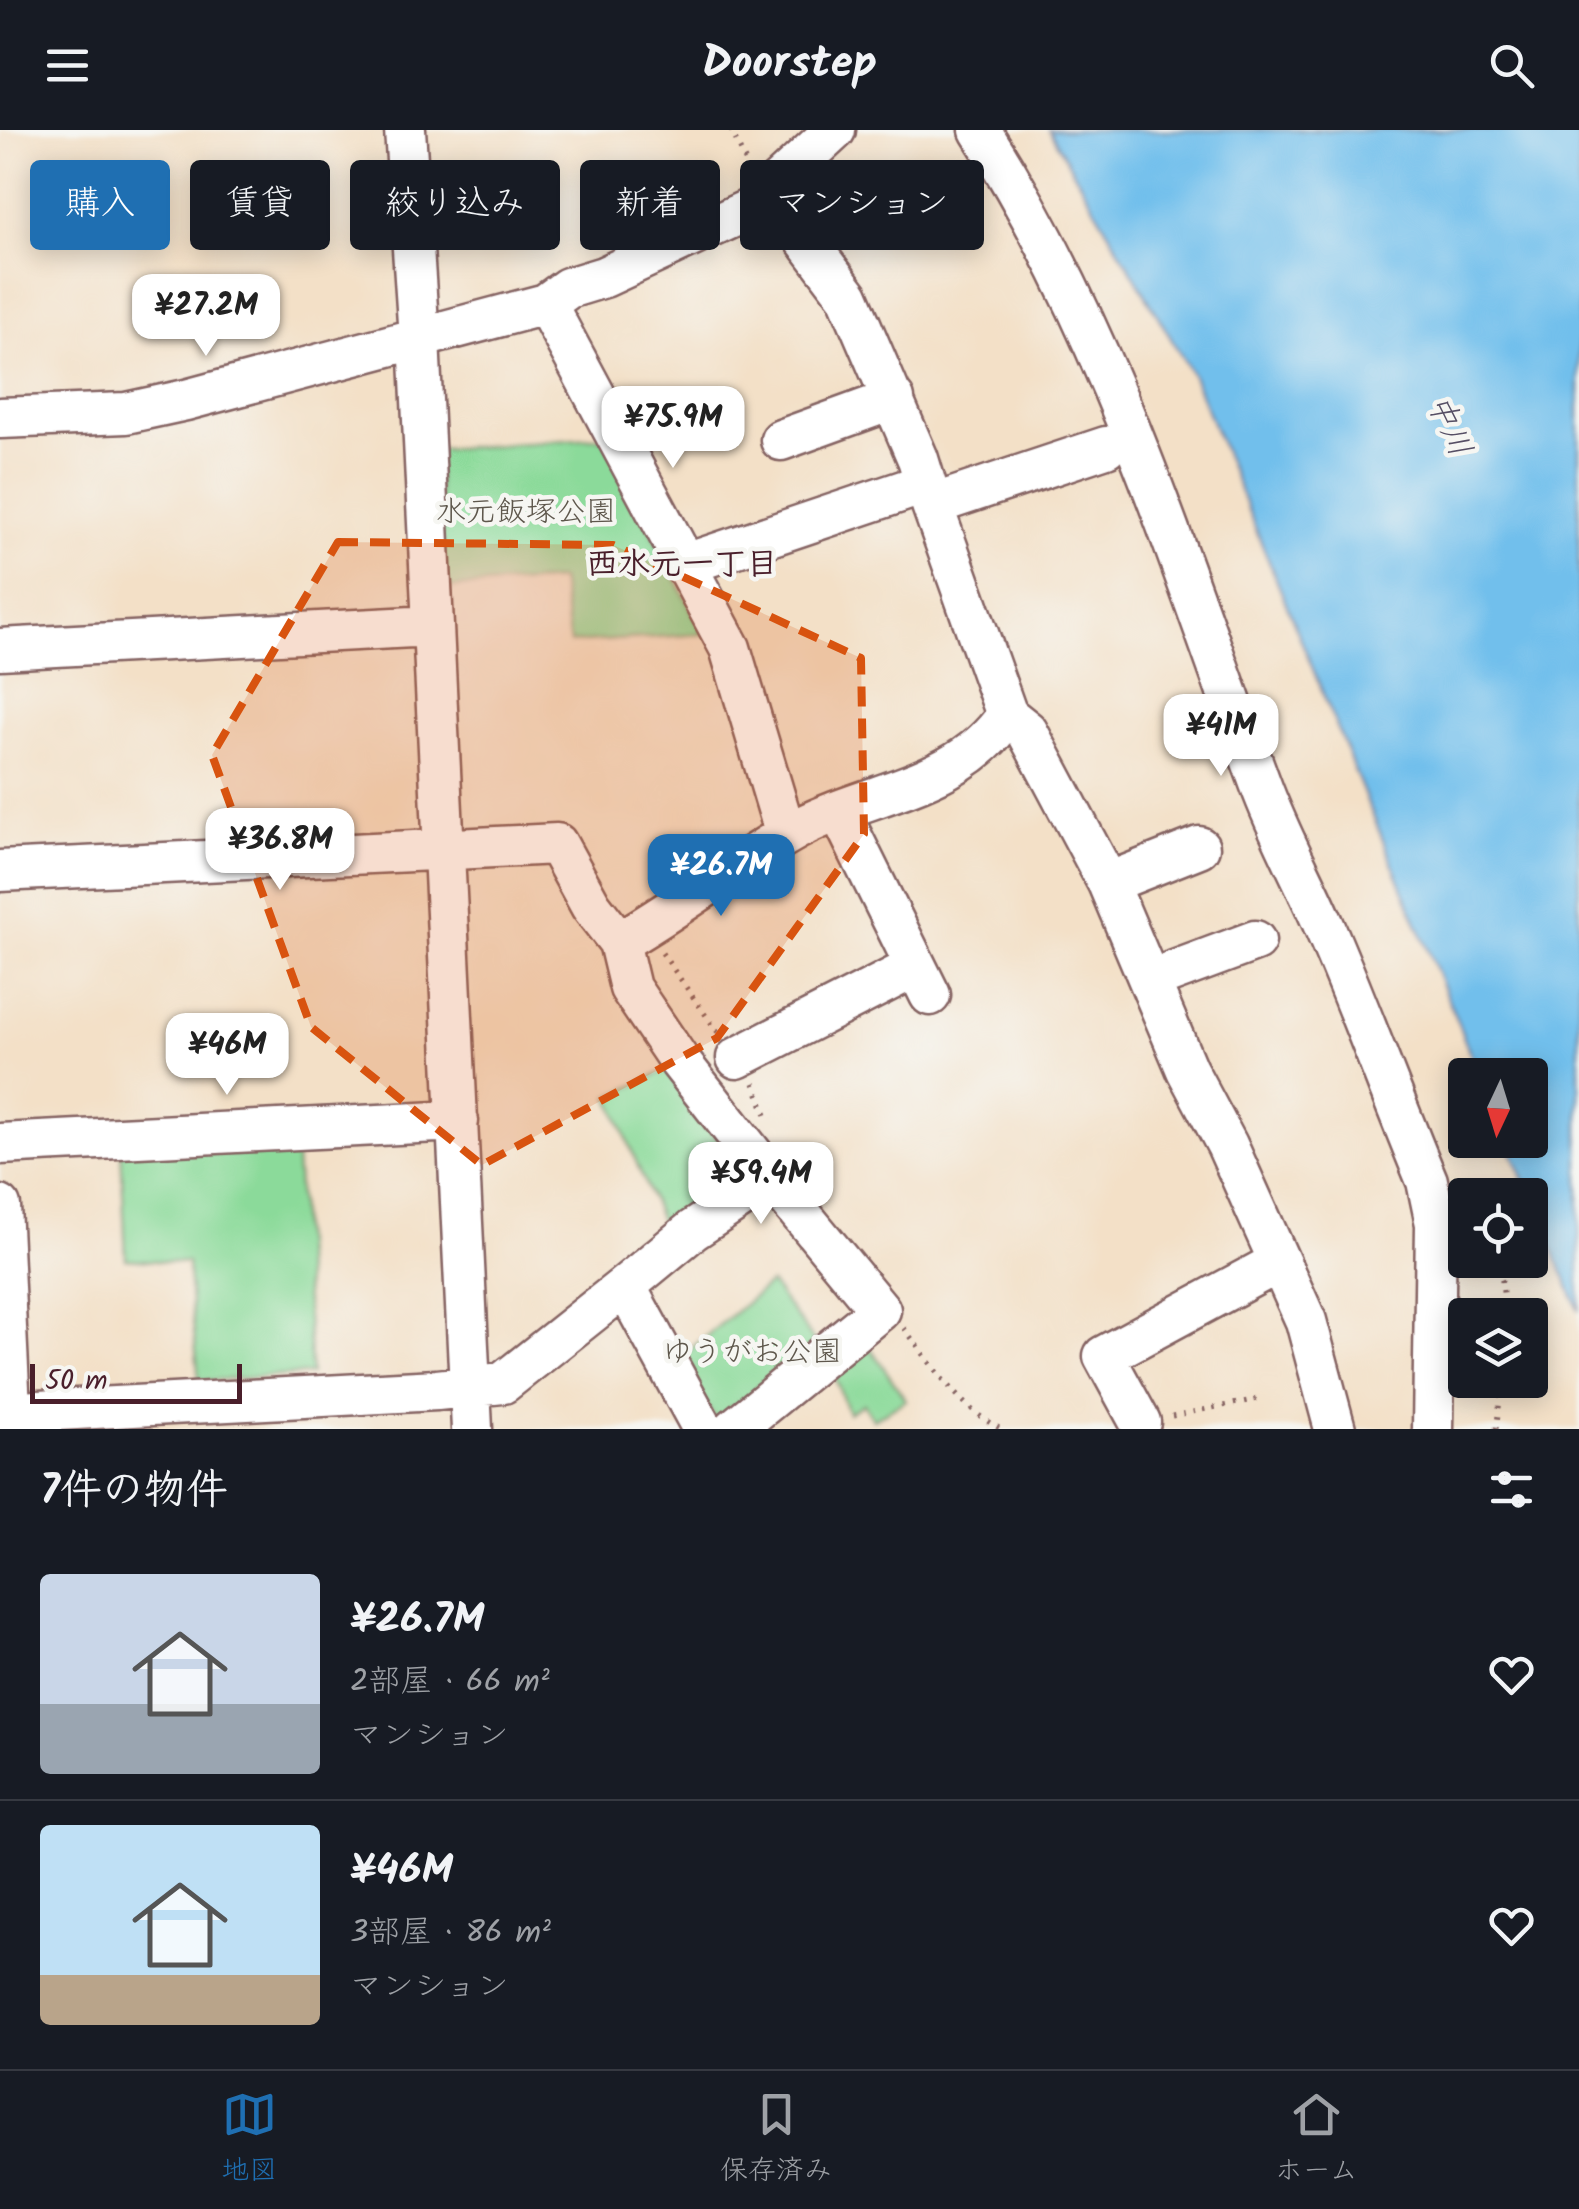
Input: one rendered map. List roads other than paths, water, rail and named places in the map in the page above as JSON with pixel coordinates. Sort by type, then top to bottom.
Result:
[{"type":"street","points":[[405,130],[419,338],[472,1429]]},
{"type":"street","points":[[803,160],[835,130]]},
{"type":"street","points":[[980,130],[1061,274],[1108,376],[1220,666],[1260,784],[1338,958],[1427,1181],[1436,1224],[1433,1429]]},
{"type":"street","points":[[0,418],[126,413],[546,304],[568,288],[604,277],[740,214]]},
{"type":"street","points":[[813,250],[848,296],[894,399],[1008,715],[1028,731],[1108,882],[1188,1070],[1227,1145],[1306,1321],[1335,1429]]},
{"type":"street","points":[[546,304],[730,648],[786,834]]},
{"type":"street","points":[[782,440],[894,399]]},
{"type":"street","points":[[683,564],[1106,447]]},
{"type":"street","points":[[0,650],[432,626]]},
{"type":"street","points":[[619,942],[786,834],[943,772],[996,732],[1008,715]]},
{"type":"street","points":[[736,1058],[922,981],[839,811]]},
{"type":"street","points":[[0,872],[557,844],[591,906],[619,942],[630,988],[680,1062],[880,1310],[734,1429]]},
{"type":"street","points":[[1108,882],[1199,847]]},
{"type":"street","points":[[1150,980],[1255,941]]},
{"type":"street","points":[[0,1144],[458,1120]]},
{"type":"street","points":[[0,1206],[7,1418],[503,1383],[693,1230],[771,1178]]},
{"type":"street","points":[[1140,1422],[1104,1356],[1279,1262]]},
{"type":"street","points":[[625,1286],[703,1429]]},
{"type":"water","name":"中川","points":[[1049,130],[1579,130],[1579,1311],[1548,1237],[1548,1178],[1523,1178],[1515,1158],[1548,1158],[1548,1058],[1472,1058],[1193,376]]},
{"type":"district","name":"西水元一丁目","points":[[682,565]]},
{"type":"park label","name":"水元飯塚公園","points":[[526,513]]},
{"type":"park label","name":"ゆうがお公園","points":[[752,1353]]}]
